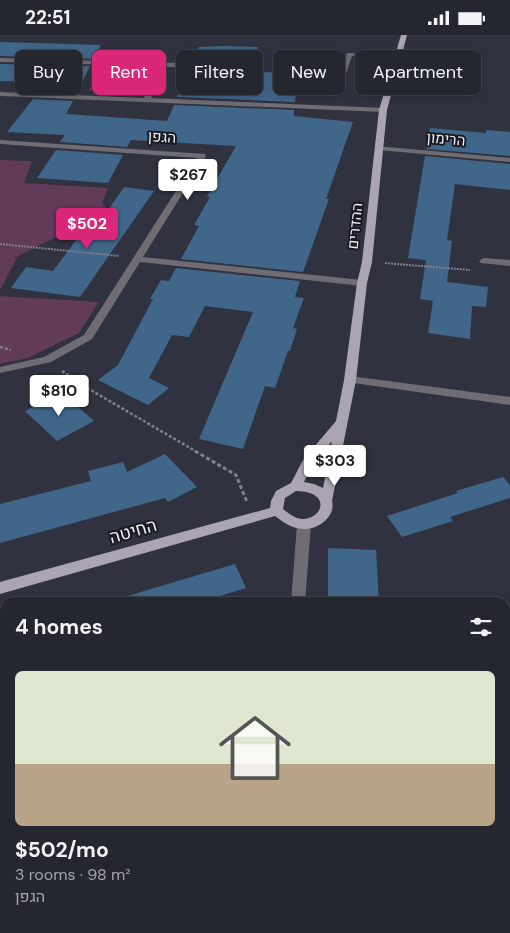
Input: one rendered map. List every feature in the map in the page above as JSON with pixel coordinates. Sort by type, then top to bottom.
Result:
[{"type":"main road","name":"ההדרים","points":[[400,50],[404,35]]},
{"type":"main road","name":"ההדרים","points":[[327,499],[350,380],[362,283],[367,262],[383,110],[387,95]]},
{"type":"main road","name":"ההדרים","points":[[296,486],[308,463],[342,422]]},
{"type":"main road","points":[[296,486],[314,488],[327,499],[328,506],[325,514],[318,520],[304,524],[286,519],[277,511],[277,499],[280,494],[296,486]]},
{"type":"main road","name":"החיטה","points":[[0,588],[253,516],[277,511]]},
{"type":"street","points":[[345,67],[349,54],[355,54]]},
{"type":"street","points":[[0,60],[92,63]]},
{"type":"street","points":[[0,94],[383,110]]},
{"type":"street","points":[[147,100],[149,95]]},
{"type":"street","name":"הגפן","points":[[0,143],[202,156],[139,259],[88,337],[47,360],[0,370]]},
{"type":"street","name":"הרימון","points":[[379,148],[510,160]]},
{"type":"street","points":[[139,259],[362,283]]},
{"type":"street","points":[[484,261],[510,263]]},
{"type":"street","points":[[350,380],[510,401]]},
{"type":"street","points":[[298,597],[304,524]]},
{"type":"path","points":[[0,244],[139,259]]},
{"type":"path","points":[[367,262],[475,271],[484,261]]},
{"type":"path","points":[[47,360],[89,389],[236,475],[253,516]]},
{"type":"shaded area","points":[[0,160],[32,161],[24,183],[108,188],[102,203],[109,211],[102,222],[77,223],[54,238],[18,256],[0,290]]},
{"type":"shaded area","points":[[0,296],[99,302],[79,333],[28,358],[0,364]]},
{"type":"building","points":[[0,42],[101,45],[98,50],[92,50],[92,59],[82,59],[82,50],[15,50],[15,56],[0,56]]},
{"type":"building","points":[[199,47],[258,47],[257,50],[198,50]]},
{"type":"building","points":[[0,64],[15,64],[15,81],[0,81]]},
{"type":"building","points":[[82,66],[90,66],[82,83]]},
{"type":"building","points":[[263,72],[273,72],[273,95],[296,95],[295,102],[177,97],[178,95],[263,95]]},
{"type":"building","points":[[33,99],[73,101],[66,114],[167,121],[174,105],[294,110],[294,116],[353,122],[326,199],[329,199],[303,272],[181,259],[199,226],[194,225],[210,197],[207,196],[236,146],[131,140],[127,147],[60,142],[65,135],[7,132]]},
{"type":"building","points":[[430,128],[486,133],[486,130],[510,132],[510,156],[426,149]]},
{"type":"building","points":[[56,150],[123,155],[108,183],[37,178]]},
{"type":"building","points":[[425,156],[510,164],[510,190],[455,184],[447,240],[452,241],[447,282],[488,287],[486,307],[472,306],[470,339],[428,333],[433,301],[420,299],[426,260],[408,258]]},
{"type":"building","points":[[124,187],[154,191],[80,297],[11,288],[26,267],[53,271],[85,228],[95,229]]},
{"type":"building","points":[[176,268],[300,281],[295,297],[304,298],[293,328],[297,329],[290,351],[288,351],[275,388],[265,386],[243,449],[199,439],[253,312],[205,306],[189,337],[172,335],[149,378],[169,388],[148,405],[98,380],[118,365],[161,280],[169,281]]},
{"type":"building","points":[[62,393],[94,421],[57,441],[25,411]]},
{"type":"building","points":[[165,454],[197,487],[168,502],[165,498],[0,543],[0,504],[91,481],[88,471],[123,462],[127,472]]},
{"type":"building","points":[[503,477],[510,485],[510,498],[450,517],[453,521],[402,537],[387,516],[458,493],[456,491]]},
{"type":"building","points":[[328,548],[376,550],[379,597],[328,597]]},
{"type":"building","points":[[235,564],[246,588],[217,597],[124,597]]}]
